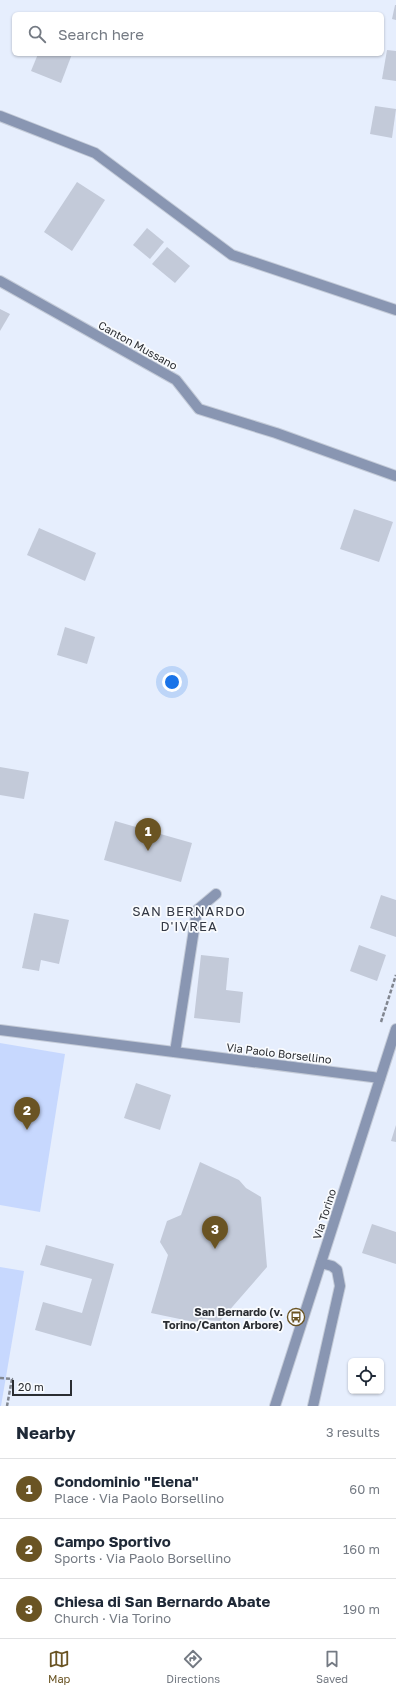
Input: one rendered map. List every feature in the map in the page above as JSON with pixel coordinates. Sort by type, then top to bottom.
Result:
[{"type":"street","points":[[0,116],[95,153],[232,255],[396,310]]},
{"type":"street","name":"Canton Mussano","points":[[0,281],[176,380],[199,409],[276,433],[396,476]]},
{"type":"street","points":[[175,1052],[198,910],[216,894]]},
{"type":"street","name":"Via Torino","points":[[275,1406],[396,1029]]},
{"type":"street","name":"Via Paolo Borsellino","points":[[0,1030],[380,1078]]},
{"type":"street","points":[[314,1406],[340,1286],[337,1270],[332,1266],[321,1263]]},
{"type":"path","points":[[0,1378],[12,1379],[7,1406]]},
{"type":"shaded area","points":[[0,1043],[65,1054],[40,1212],[0,1205]]},
{"type":"shaded area","points":[[0,1267],[24,1271],[1,1406],[0,1406]]},
{"type":"building","points":[[396,5],[396,20],[392,19]]},
{"type":"building","points":[[387,50],[396,51],[396,81],[382,79]]},
{"type":"building","points":[[37,56],[71,56],[61,83],[31,71]]},
{"type":"building","points":[[375,106],[396,109],[392,138],[370,134]]},
{"type":"building","points":[[77,182],[105,200],[72,251],[44,232]]},
{"type":"building","points":[[147,228],[164,242],[150,259],[133,245]]},
{"type":"building","points":[[167,247],[190,266],[175,283],[152,264]]},
{"type":"building","points":[[0,309],[10,314],[0,331]]},
{"type":"building","points":[[354,509],[393,522],[379,562],[340,549]]},
{"type":"building","points":[[39,528],[96,553],[85,581],[27,555]]},
{"type":"building","points":[[65,627],[95,637],[87,664],[57,655]]},
{"type":"building","points":[[0,767],[29,772],[24,799],[0,795]]},
{"type":"building","points":[[115,821],[192,843],[181,882],[104,860]]},
{"type":"building","points":[[381,895],[396,900],[396,937],[370,928]]},
{"type":"building","points":[[34,913],[69,920],[59,964],[41,960],[39,971],[22,968]]},
{"type":"building","points":[[359,945],[386,955],[377,981],[350,971]]},
{"type":"building","points":[[201,955],[229,958],[226,990],[243,992],[240,1023],[194,1018]]},
{"type":"building","points":[[136,1083],[171,1095],[160,1130],[124,1118]]},
{"type":"building","points":[[396,1125],[396,1142],[391,1141]]},
{"type":"building","points":[[200,1162],[239,1180],[246,1188],[261,1197],[267,1267],[220,1321],[204,1320],[194,1322],[151,1313],[168,1255],[160,1242],[167,1221],[181,1215]]},
{"type":"building","points":[[372,1224],[396,1232],[396,1264],[362,1253]]},
{"type":"building","points":[[46,1245],[114,1264],[91,1346],[35,1330],[43,1302],[82,1313],[92,1279],[40,1265]]},
{"type":"place","name":"Condominio \"Elena\"","points":[[148,851]]},
{"type":"place","name":"Campo Sportivo","points":[[27,1130]]},
{"type":"place","name":"Chiesa di San Bernardo Abate","points":[[215,1249]]},
{"type":"place","name":"San Bernardo (v. Torino/Canton Arbore)","points":[[296,1317]]},
{"type":"district","name":"SAN BERNARDO D'IVREA","points":[[189,918]]}]
